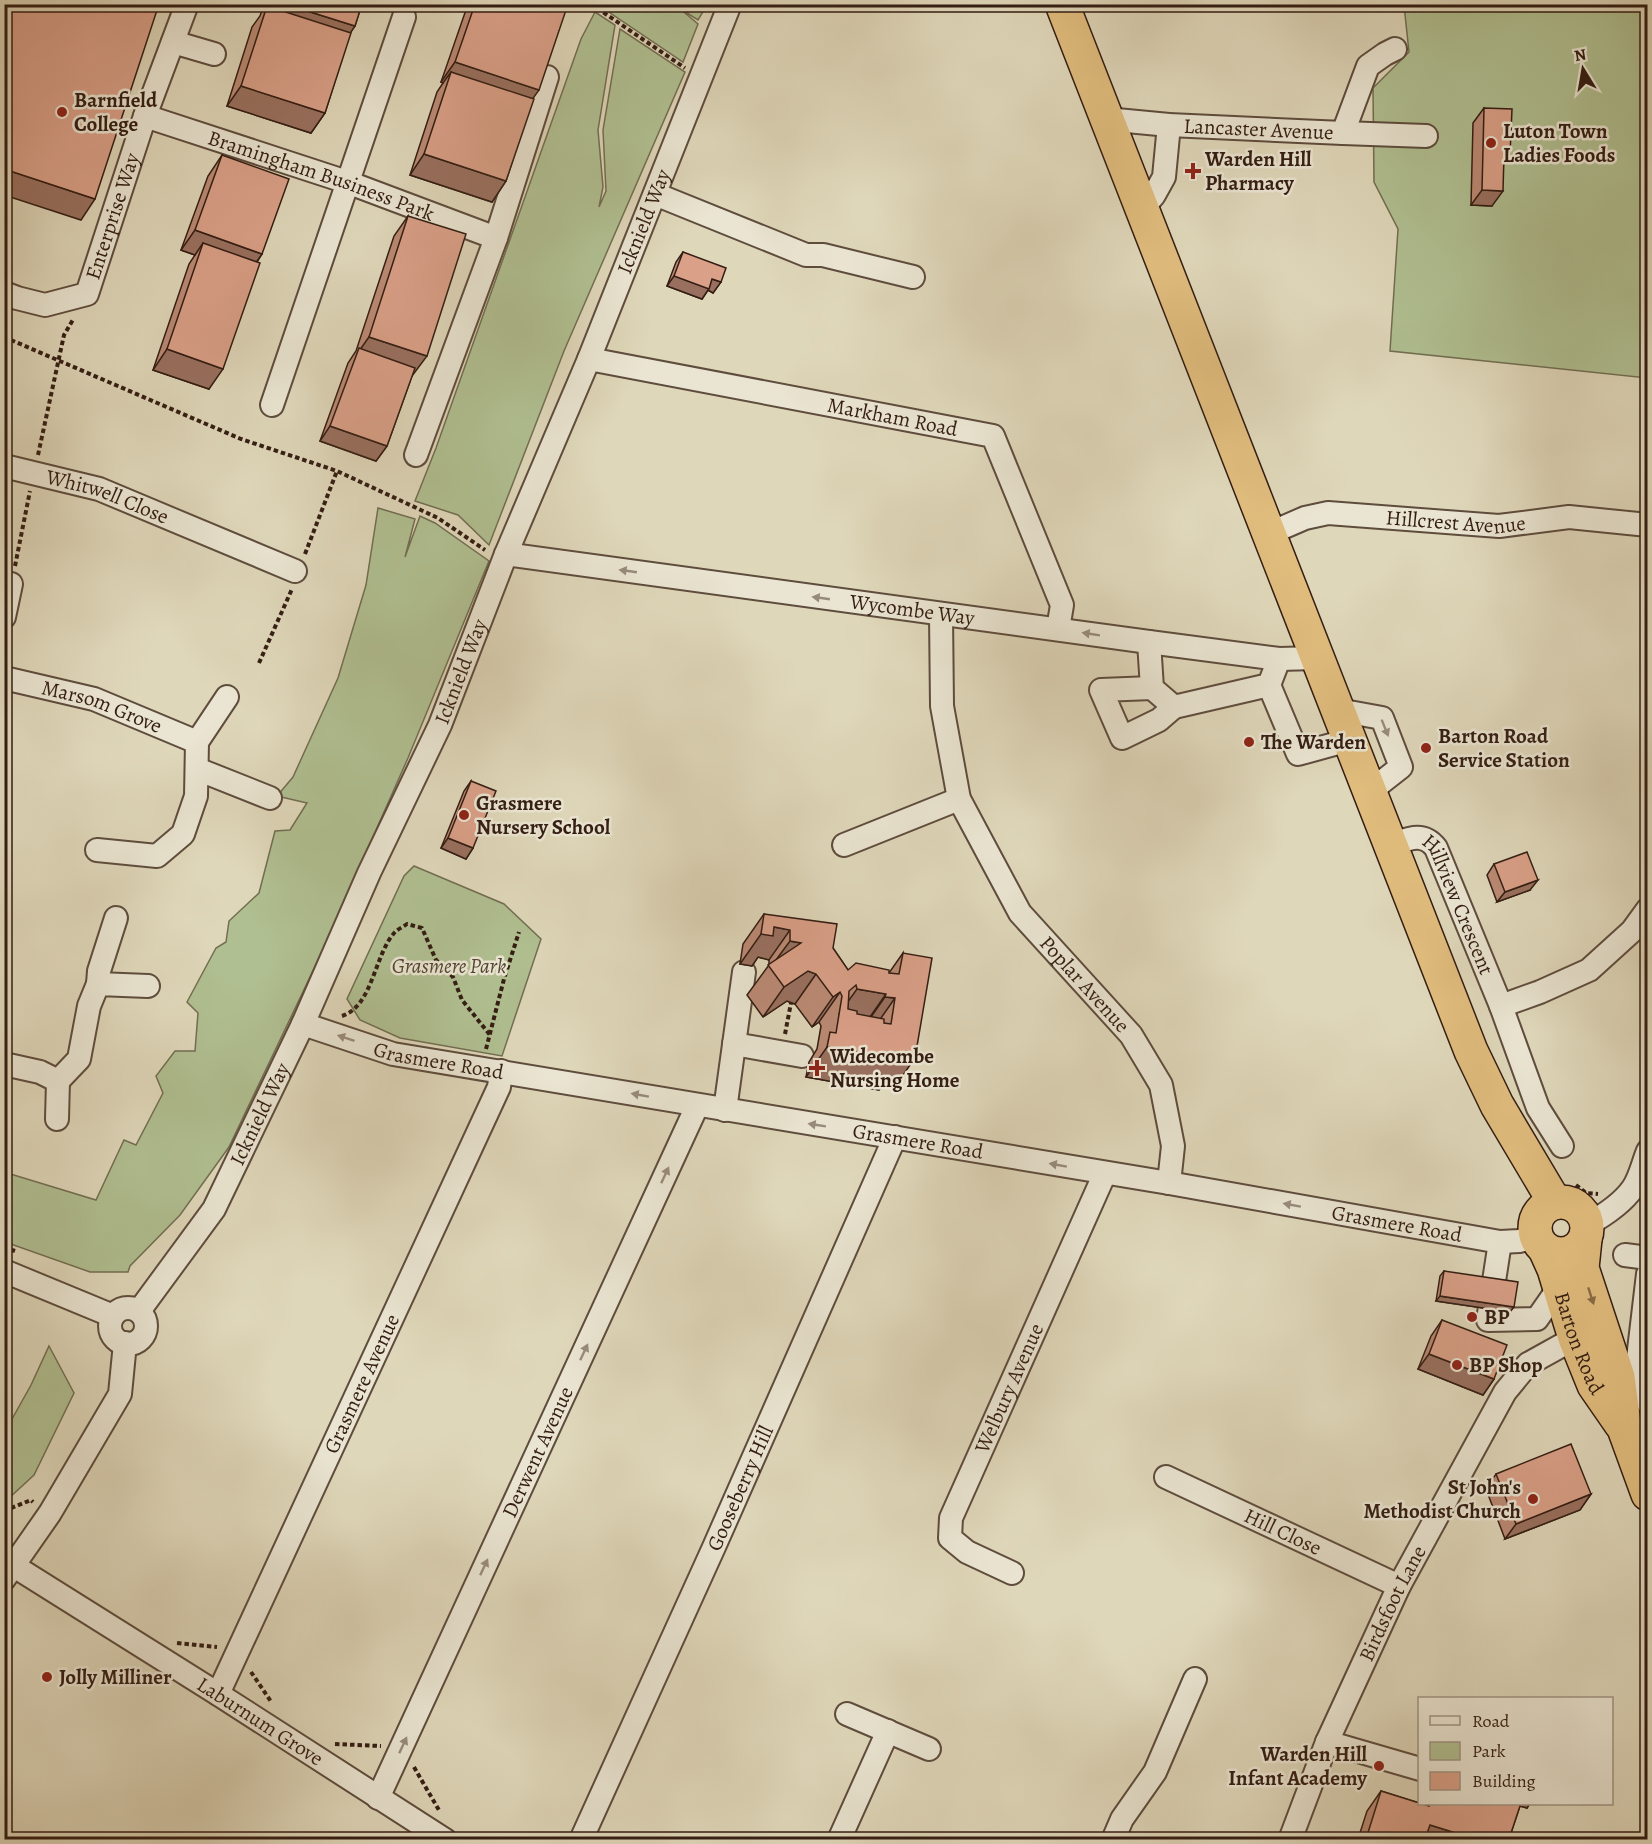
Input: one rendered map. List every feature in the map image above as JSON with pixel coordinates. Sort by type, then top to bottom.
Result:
[{"type":"highway","points":[[1062,4],[1472,1051],[1497,1105],[1554,1201],[1574,1205],[1585,1217],[1586,1232],[1575,1250],[1567,1253],[1560,1254],[1540,1243],[1534,1229],[1538,1214],[1554,1201]]},
{"type":"highway","name":"Barton Road","points":[[1586,1232],[1582,1268],[1618,1377],[1625,1431],[1647,1494]]},
{"type":"highway","name":"Barton Road","points":[[1540,1243],[1554,1269],[1575,1338],[1594,1385],[1625,1431]]},
{"type":"street","name":"Enterprise Way","points":[[87,294],[145,116],[187,4]]},
{"type":"street","name":"Icknield Way","points":[[139,1311],[214,1209],[303,1024],[369,873],[440,724],[506,554],[589,359],[730,4]]},
{"type":"street","points":[[272,405],[404,17]]},
{"type":"street","points":[[173,42],[214,54]]},
{"type":"street","name":"Lancaster Avenue","points":[[1106,119],[1169,125],[1343,133],[1368,66],[1395,49]]},
{"type":"street","points":[[416,455],[496,238],[547,77]]},
{"type":"street","name":"Bramingham Business Park","points":[[145,116],[347,182],[496,238]]},
{"type":"street","points":[[1142,209],[1154,195],[1164,177],[1169,125]]},
{"type":"street","points":[[1343,133],[1426,136]]},
{"type":"street","points":[[655,194],[806,255],[823,255],[913,277]]},
{"type":"street","points":[[4,293],[45,304],[87,294]]},
{"type":"street","name":"Markham Road","points":[[589,359],[993,436],[1062,605],[1058,629]]},
{"type":"street","name":"Whitwell Close","points":[[4,466],[99,489],[295,571]]},
{"type":"street","name":"Hillcrest Avenue","points":[[1268,534],[1305,518],[1328,513],[1499,526],[1569,516],[1647,525]]},
{"type":"street","name":"Wycombe Way","points":[[506,554],[941,615],[1278,659],[1317,658]]},
{"type":"street","points":[[4,617],[11,584]]},
{"type":"street","name":"Poplar Avenue","points":[[941,615],[942,706],[960,799],[1020,913],[1131,1035],[1161,1085],[1173,1146],[1169,1183]]},
{"type":"street","points":[[1149,642],[1152,688]]},
{"type":"street","points":[[1278,659],[1269,685],[1298,753],[1349,740]]},
{"type":"street","name":"Marsom Grove","points":[[4,678],[94,699],[197,742]]},
{"type":"street","points":[[1174,707],[1152,688],[1101,690],[1122,738],[1159,720],[1174,707],[1269,685]]},
{"type":"street","points":[[97,850],[157,856],[183,834],[196,796],[197,742],[227,697]]},
{"type":"street","points":[[1336,706],[1349,712],[1382,718],[1401,767],[1370,794]]},
{"type":"street","points":[[197,769],[270,798]]},
{"type":"street","points":[[844,845],[960,799]]},
{"type":"street","name":"Hillview Crescent","points":[[1390,844],[1413,837],[1422,837],[1436,848],[1501,1006],[1538,1108],[1562,1146]]},
{"type":"street","points":[[1501,1006],[1540,992],[1589,970],[1632,931],[1647,909]]},
{"type":"street","points":[[57,1119],[58,1081],[80,1059],[89,1006],[98,984],[99,971],[116,918]]},
{"type":"street","points":[[724,1110],[744,972]]},
{"type":"street","points":[[98,984],[147,986]]},
{"type":"street","name":"Grasmere Road","points":[[303,1024],[393,1054],[1169,1183],[1500,1242],[1540,1243]]},
{"type":"street","points":[[734,1044],[792,1054]]},
{"type":"street","points":[[4,1064],[40,1072],[58,1081]]},
{"type":"street","name":"Grasmere Avenue","points":[[218,1694],[499,1087],[491,1069]]},
{"type":"street","name":"Derwent Avenue","points":[[378,1798],[697,1106]]},
{"type":"street","name":"Gooseberry Hill","points":[[581,1839],[895,1137]]},
{"type":"street","points":[[1586,1232],[1633,1188],[1647,1151]]},
{"type":"street","name":"Welbury Avenue","points":[[1012,1573],[967,1552],[950,1538],[951,1518],[1105,1173]]},
{"type":"street","points":[[1500,1242],[1488,1320],[1538,1319],[1560,1286]]},
{"type":"street","points":[[1625,1255],[1647,1258]]},
{"type":"street","points":[[4,1271],[113,1316]]},
{"type":"street","name":"Barton Road","points":[[1647,1274],[1637,1367],[1647,1403]]},
{"type":"street","points":[[133,1308],[139,1311],[146,1319],[144,1335],[136,1342],[125,1344],[115,1338],[112,1333],[113,1316],[122,1309],[133,1308]]},
{"type":"street","name":"Birdsfoot Lane","points":[[1290,1839],[1327,1742],[1399,1586],[1505,1392],[1528,1364],[1575,1338]]},
{"type":"street","points":[[9,1573],[51,1513],[120,1394],[125,1344]]},
{"type":"street","name":"Hill Close","points":[[1166,1477],[1399,1586]]},
{"type":"street","name":"Laburnum Grove","points":[[9,1573],[218,1694],[445,1839]]},
{"type":"street","points":[[1113,1839],[1122,1819],[1155,1772],[1195,1679]]},
{"type":"street","points":[[847,1714],[929,1749]]},
{"type":"street","points":[[839,1839],[888,1731]]},
{"type":"street","points":[[1327,1742],[1418,1769]]},
{"type":"path","points":[[591,4],[701,78]]},
{"type":"path","points":[[11,584],[64,335],[87,294]]},
{"type":"path","points":[[4,337],[242,439],[337,471],[438,518],[489,552],[506,554]]},
{"type":"path","points":[[330,1033],[340,1016],[352,1013],[362,1001],[384,950],[396,932],[407,924],[422,928],[436,960],[453,977],[462,1000],[490,1035]]},
{"type":"path","points":[[491,1069],[490,1035],[519,932]]},
{"type":"path","points":[[791,1003],[792,1054]]},
{"type":"path","points":[[1562,1146],[1557,1158],[1577,1185],[1586,1193],[1604,1192]]},
{"type":"path","points":[[170,1642],[224,1648],[244,1662],[275,1707]]},
{"type":"path","points":[[325,1743],[387,1747],[410,1760],[442,1815]]},
{"type":"green space","points":[[597,4],[707,5],[698,20],[679,8],[698,24],[683,62]]},
{"type":"green space","points":[[1404,5],[1647,5],[1647,378],[1390,351],[1398,229],[1374,182],[1373,88],[1409,52]]},
{"type":"green space","points":[[595,12],[615,25],[598,130],[603,187],[599,207],[606,191],[603,130],[620,29],[685,72],[564,351],[489,545],[458,515],[415,501],[436,448],[581,39]]},
{"type":"green space","points":[[378,508],[415,519],[405,557],[420,516],[435,523],[489,561],[408,758],[321,954],[229,1147],[180,1215],[130,1266],[128,1272],[90,1272],[5,1242],[4,1172],[96,1200],[124,1140],[136,1145],[163,1093],[156,1076],[175,1051],[195,1051],[198,1013],[187,1002],[216,948],[226,942],[229,921],[259,893],[275,831],[290,830],[307,803],[277,796],[293,777],[338,678],[366,585]]},
{"type":"green space","name":"Grasmere Park","points":[[414,866],[504,904],[541,939],[502,1056],[400,1038],[360,1020],[347,999],[404,876]]},
{"type":"green space","points":[[49,1346],[74,1393],[34,1475],[8,1499],[5,1524],[4,1438]]},
{"type":"building","name":"Barnfield College","points":[[4,4],[159,4],[95,199],[4,169]]},
{"type":"building","points":[[285,4],[362,4],[355,26]]},
{"type":"building","points":[[475,4],[549,4],[566,10],[539,90],[455,62]]},
{"type":"building","points":[[267,6],[351,33],[325,113],[241,86]]},
{"type":"building","points":[[451,72],[534,99],[506,181],[424,154]]},
{"type":"building","points":[[1484,108],[1512,109],[1510,155],[1504,155],[1503,191],[1482,190]]},
{"type":"building","points":[[222,155],[289,179],[262,254],[195,230]]},
{"type":"building","points":[[408,216],[466,234],[427,356],[369,337]]},
{"type":"building","points":[[203,243],[260,263],[223,369],[167,349]]},
{"type":"building","points":[[683,252],[726,268],[721,282],[712,279],[709,289],[674,276]]},
{"type":"building","points":[[359,348],[415,368],[387,446],[330,426]]},
{"type":"building","points":[[471,781],[496,791],[473,848],[448,838]]},
{"type":"building","points":[[1527,852],[1538,880],[1505,892],[1494,864]]},
{"type":"building","points":[[764,914],[837,924],[833,948],[848,970],[856,963],[899,974],[903,953],[932,958],[915,1058],[901,1055],[900,1060],[827,1047],[830,1032],[836,1033],[842,996],[840,992],[833,997],[816,974],[808,971],[784,987],[768,965],[801,943],[790,941],[790,930],[774,927],[773,936],[761,934]],"holes":[[[856,985],[857,989],[886,994],[885,997],[895,998],[891,1024],[884,1023],[884,1019],[857,1014],[857,1011],[848,1009],[849,991]]]},
{"type":"building","points":[[1444,1271],[1518,1282],[1514,1307],[1440,1296]]},
{"type":"building","points":[[1442,1320],[1507,1345],[1494,1379],[1429,1354]]},
{"type":"building","name":"St John's Methodist Church","points":[[1571,1444],[1591,1494],[1516,1524],[1496,1474]]},
{"type":"building","points":[[1381,1791],[1418,1803],[1418,1805],[1520,1805],[1509,1839],[1475,1839],[1430,1825],[1425,1839],[1366,1839]]},
{"type":"place","name":"Barnfield College","points":[[62,112]]},
{"type":"place","name":"Luton Town Ladies Foods","points":[[1491,143]]},
{"type":"place","name":"Warden Hill Pharmacy","points":[[1193,171]]},
{"type":"place","name":"The Warden","points":[[1249,742]]},
{"type":"place","name":"Barton Road Service Station","points":[[1426,748]]},
{"type":"place","name":"Grasmere Nursery School","points":[[464,815]]},
{"type":"place","name":"Widecombe Nursing Home","points":[[817,1068]]},
{"type":"place","name":"BP","points":[[1472,1317]]},
{"type":"place","name":"BP Shop","points":[[1457,1365]]},
{"type":"place","name":"St John's Methodist Church","points":[[1533,1499]]},
{"type":"place","name":"Jolly Milliner","points":[[47,1677]]},
{"type":"place","name":"Warden Hill Infant Academy","points":[[1379,1766]]}]
